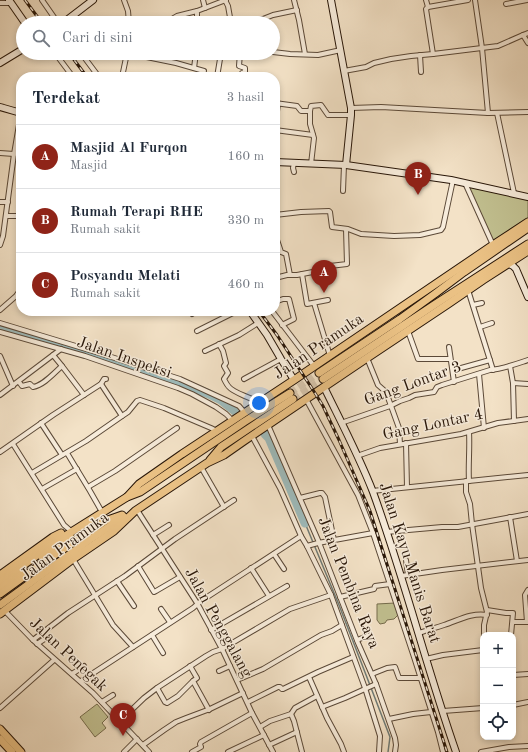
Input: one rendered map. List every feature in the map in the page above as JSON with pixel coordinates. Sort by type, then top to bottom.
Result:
[{"type":"main road","name":"Jalan Pramuka","points":[[204,465],[261,402],[493,244],[528,222]]},
{"type":"main road","name":"Jalan Pramuka","points":[[528,228],[464,272],[436,294],[321,376],[528,244]]},
{"type":"main road","name":"Jalan Pramuka","points":[[1,610],[114,531],[136,510],[204,465],[224,455],[528,251]]},
{"type":"main road","points":[[400,319],[408,302]]},
{"type":"main road","points":[[400,327],[419,324]]},
{"type":"main road","name":"Jalan Pramuka","points":[[70,532],[127,497],[140,492],[219,434],[246,419],[292,396],[259,421],[246,419],[233,421]]},
{"type":"main road","points":[[219,434],[233,421]]},
{"type":"main road","points":[[1,610],[92,538],[136,510]]},
{"type":"main road","points":[[0,594],[105,521],[136,510]]},
{"type":"main road","name":"Jalan Pramuka","points":[[0,588],[64,542],[78,527]]},
{"type":"main road","points":[[0,575],[52,537],[61,533],[70,532]]},
{"type":"main road","points":[[0,582],[70,532]]},
{"type":"main road","points":[[0,729],[21,752]]},
{"type":"main road","points":[[0,739],[12,752]]},
{"type":"street","points":[[42,0],[53,16]]},
{"type":"street","points":[[72,16],[93,0]]},
{"type":"street","points":[[124,0],[128,16]]},
{"type":"street","points":[[203,0],[205,8]]},
{"type":"street","points":[[177,16],[197,11],[226,0],[229,16]]},
{"type":"street","points":[[294,0],[305,54]]},
{"type":"street","points":[[331,0],[351,111],[343,191]]},
{"type":"street","points":[[426,0],[428,7],[426,11],[433,54]]},
{"type":"street","points":[[428,7],[468,0]]},
{"type":"street","points":[[475,0],[482,48],[488,113]]},
{"type":"street","points":[[506,4],[527,0]]},
{"type":"street","points":[[0,2],[10,1],[20,16]]},
{"type":"street","points":[[270,16],[296,10]]},
{"type":"street","points":[[197,11],[197,16]]},
{"type":"street","points":[[344,71],[366,67],[374,62],[382,60],[498,46],[528,34]]},
{"type":"street","points":[[523,35],[528,43]]},
{"type":"street","points":[[280,53],[318,55],[341,50]]},
{"type":"street","points":[[0,63],[16,53]]},
{"type":"street","points":[[420,55],[421,72]]},
{"type":"street","points":[[60,60],[69,72]]},
{"type":"street","points":[[86,60],[95,72]]},
{"type":"street","points":[[123,72],[126,60]]},
{"type":"street","points":[[161,60],[204,71]]},
{"type":"street","points":[[194,68],[195,60]]},
{"type":"street","points":[[218,72],[220,60]]},
{"type":"street","points":[[239,60],[239,66],[245,68],[245,72]]},
{"type":"street","points":[[280,104],[297,106],[301,112],[310,111]]},
{"type":"street","points":[[311,164],[314,140],[310,124],[311,106],[321,105],[328,115],[381,107],[488,113],[528,112]]},
{"type":"street","points":[[0,107],[16,112]]},
{"type":"street","points":[[497,113],[514,193]]},
{"type":"street","points":[[280,130],[313,135]]},
{"type":"street","points":[[0,245],[3,236],[16,142]]},
{"type":"street","points":[[0,153],[14,154]]},
{"type":"street","points":[[280,162],[345,165],[453,180],[528,196]]},
{"type":"street","points":[[294,163],[294,172]]},
{"type":"street","points":[[280,214],[329,211],[331,226],[361,234],[394,236],[420,235],[441,230],[444,223],[453,180]]},
{"type":"street","points":[[465,183],[493,244]]},
{"type":"street","points":[[0,202],[8,202]]},
{"type":"street","points":[[6,216],[16,216]]},
{"type":"street","points":[[280,277],[318,271],[330,266],[347,264],[346,229]]},
{"type":"street","points":[[280,249],[281,252],[286,254],[290,275]]},
{"type":"street","points":[[509,264],[516,269],[528,297]]},
{"type":"street","points":[[302,274],[307,304],[328,300]]},
{"type":"street","points":[[468,290],[493,370]]},
{"type":"street","points":[[0,310],[16,296]]},
{"type":"street","points":[[280,300],[289,299],[294,319],[282,325]]},
{"type":"street","points":[[314,303],[330,356]]},
{"type":"street","points":[[473,305],[482,303]]},
{"type":"street","points":[[198,330],[227,316]]},
{"type":"street","points":[[253,316],[267,335],[294,380]]},
{"type":"street","points":[[276,316],[314,366]]},
{"type":"street","points":[[0,322],[180,379],[239,406],[246,419]]},
{"type":"street","points":[[205,351],[258,324]]},
{"type":"street","points":[[480,327],[492,324]]},
{"type":"street","points":[[408,331],[418,359],[450,359]]},
{"type":"street","name":"Jalan Inspeksi","points":[[0,332],[85,356],[192,394],[226,414],[233,421]]},
{"type":"street","points":[[219,344],[223,351],[226,362],[224,366],[228,373],[224,379],[229,387],[253,400],[261,402]]},
{"type":"street","points":[[449,347],[454,382]]},
{"type":"street","points":[[0,395],[61,349]]},
{"type":"street","points":[[52,355],[84,395]]},
{"type":"street","points":[[0,356],[13,386]]},
{"type":"street","points":[[367,358],[378,385],[386,392],[399,428],[400,444]]},
{"type":"street","points":[[244,379],[281,359]]},
{"type":"street","points":[[454,370],[490,360]]},
{"type":"street","name":"Gang Lontar 3","points":[[341,423],[390,406],[415,395],[434,392],[437,387],[528,360]]},
{"type":"street","points":[[19,382],[22,386],[30,384],[35,387],[62,366]]},
{"type":"street","points":[[510,366],[513,383],[514,421]]},
{"type":"street","points":[[479,374],[484,428]]},
{"type":"street","points":[[0,452],[101,384],[104,379],[106,379]]},
{"type":"street","points":[[513,383],[528,384]]},
{"type":"street","points":[[101,384],[122,415]]},
{"type":"street","name":"Jalan Kayu Manis Barat","points":[[324,387],[358,456],[372,491],[401,576],[456,752]]},
{"type":"street","points":[[306,399],[358,495],[373,533],[443,752]]},
{"type":"street","points":[[32,474],[86,441],[128,412],[137,401],[140,400],[164,408],[212,428],[219,434]]},
{"type":"street","name":"Gang Lontar 4","points":[[358,456],[380,448],[469,432],[498,424],[528,419]]},
{"type":"street","points":[[41,423],[77,469],[102,512]]},
{"type":"street","name":"Jalan Pembina Raya","points":[[266,427],[300,498],[372,674],[370,686],[389,719],[395,738],[395,752]]},
{"type":"street","points":[[88,487],[120,468],[177,428]]},
{"type":"street","points":[[469,432],[470,454],[466,492],[470,504],[481,588],[487,612],[484,632]]},
{"type":"street","points":[[254,435],[330,595],[353,657],[370,686],[380,736],[379,752]]},
{"type":"street","points":[[406,443],[407,487]]},
{"type":"street","points":[[13,444],[64,525],[70,532]]},
{"type":"street","points":[[204,465],[224,507]]},
{"type":"street","points":[[42,489],[77,469]]},
{"type":"street","points":[[372,491],[528,475]]},
{"type":"street","points":[[300,498],[322,493],[325,497],[334,540]]},
{"type":"street","points":[[33,640],[68,613],[234,500]]},
{"type":"street","name":"Jalan Penggalang","points":[[136,510],[197,604],[222,649],[252,713],[273,752]]},
{"type":"street","points":[[386,532],[458,527],[528,514]]},
{"type":"street","points":[[510,517],[518,561]]},
{"type":"street","points":[[153,535],[169,525]]},
{"type":"street","points":[[308,546],[373,533]]},
{"type":"street","points":[[81,682],[301,536]]},
{"type":"street","points":[[274,554],[284,569]]},
{"type":"street","points":[[73,559],[113,625],[133,647]]},
{"type":"street","points":[[406,560],[408,575]]},
{"type":"street","points":[[401,576],[478,565],[528,560]]},
{"type":"street","points":[[138,566],[154,592],[180,577]]},
{"type":"street","points":[[252,568],[268,596]]},
{"type":"street","points":[[117,581],[134,606]]},
{"type":"street","points":[[340,597],[374,589],[375,586],[390,584]]},
{"type":"street","points":[[211,630],[287,586]]},
{"type":"street","points":[[512,622],[527,622],[525,595],[528,590]]},
{"type":"street","points":[[120,721],[156,688],[213,652],[222,649],[290,609],[330,595]]},
{"type":"street","points":[[161,609],[170,622]]},
{"type":"street","name":"Jalan Penegak","points":[[1,610],[54,660],[72,674],[102,702],[149,752]]},
{"type":"street","points":[[419,633],[472,615],[487,612],[513,613],[511,632]]},
{"type":"street","points":[[237,680],[263,669],[321,635],[342,625]]},
{"type":"street","points":[[152,635],[164,653]]},
{"type":"street","points":[[357,640],[370,635]]},
{"type":"street","points":[[37,644],[46,638]]},
{"type":"street","points":[[426,658],[480,650]]},
{"type":"street","points":[[248,702],[278,687],[282,690],[353,657]]},
{"type":"street","points":[[0,708],[54,660]]},
{"type":"street","points":[[72,674],[84,666]]},
{"type":"street","points":[[156,688],[167,703],[178,696],[198,678],[190,666]]},
{"type":"street","points":[[219,671],[230,666]]},
{"type":"street","points":[[372,674],[387,668],[395,667],[398,678],[420,678]]},
{"type":"street","points":[[516,675],[528,674]]},
{"type":"street","points":[[309,677],[344,752]]},
{"type":"street","points":[[193,681],[209,710]]},
{"type":"street","points":[[322,707],[370,686]]},
{"type":"street","points":[[143,745],[176,722],[209,710],[243,693]]},
{"type":"street","points":[[102,702],[113,695]]},
{"type":"street","points":[[260,727],[270,721],[291,714],[295,708],[317,696]]},
{"type":"street","points":[[516,704],[528,702]]},
{"type":"street","points":[[443,711],[480,708]]},
{"type":"street","points":[[389,719],[431,712]]},
{"type":"street","points":[[205,752],[201,748],[201,742],[252,713]]},
{"type":"street","points":[[291,714],[302,752]]},
{"type":"street","points":[[270,745],[297,732]]},
{"type":"street","points":[[228,752],[264,735]]},
{"type":"street","points":[[124,752],[137,739]]},
{"type":"street","points":[[481,752],[509,747],[528,746]]},
{"type":"street","points":[[192,752],[201,748]]},
{"type":"shaded area","points":[[465,183],[528,197],[528,228],[493,245]]},
{"type":"shaded area","points":[[395,603],[398,615],[394,619],[387,620],[385,623],[380,624],[377,620],[377,604]]},
{"type":"shaded area","points":[[97,704],[108,717],[102,723],[106,728],[95,737],[80,717]]},
{"type":"waterway","points":[[0,328],[77,352],[91,352],[144,372],[190,386],[221,400],[236,412]]},
{"type":"waterway","points":[[265,434],[269,438],[305,523]]},
{"type":"waterway","points":[[305,523],[339,605],[390,737],[388,752]]},
{"type":"tunnel","points":[[290,393],[319,373]]},
{"type":"tunnel","points":[[293,399],[323,379]]},
{"type":"railway","points":[[25,0],[37,16]]},
{"type":"railway","points":[[74,60],[83,72]]},
{"type":"railway","points":[[263,316],[277,335],[323,406],[370,511],[447,752]]},
{"type":"place","name":"Rumah Terapi RHE","points":[[418,195]]},
{"type":"place","name":"Masjid Al Furqon","points":[[324,293]]},
{"type":"place","name":"Posyandu Melati","points":[[123,736]]}]
